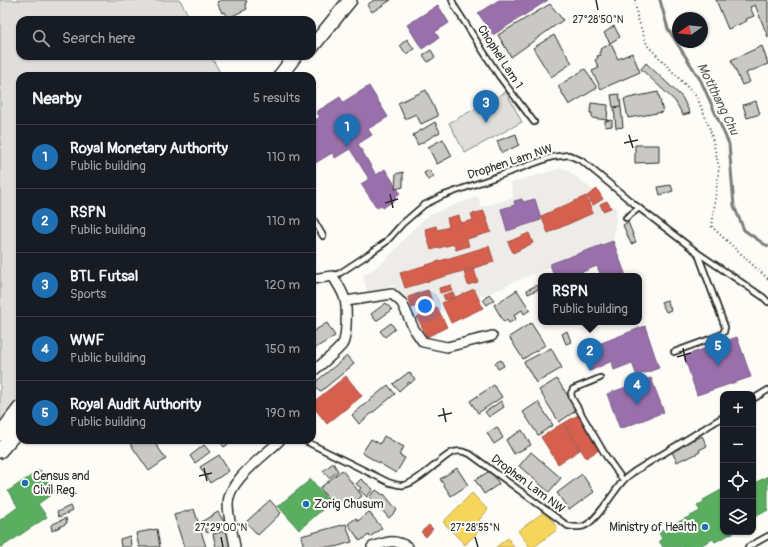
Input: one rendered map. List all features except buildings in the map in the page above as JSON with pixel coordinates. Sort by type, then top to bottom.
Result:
[{"type":"main road","points":[[316,30],[339,0]]},
{"type":"main road","points":[[316,42],[350,0]]},
{"type":"main road","points":[[283,72],[292,60]]},
{"type":"main road","points":[[293,72],[302,60]]},
{"type":"main road","points":[[0,434],[16,413]]},
{"type":"main road","points":[[0,451],[16,433]]},
{"type":"street","points":[[316,279],[332,276],[346,301],[345,332],[342,344],[316,368]]},
{"type":"street","points":[[346,301],[392,294],[402,303],[414,329],[423,342],[447,346],[492,336]]},
{"type":"street","points":[[235,547],[228,505],[230,495],[238,481],[276,444]]},
{"type":"street","points":[[372,547],[389,541],[395,541],[408,547]]},
{"type":"lane","name":"Chophel Lam 1","points":[[452,0],[454,7],[499,76],[534,122]]},
{"type":"lane","name":"Drophen Lam NW","points":[[332,276],[386,242],[402,224],[424,205],[442,196],[552,157],[569,154],[582,161],[639,208],[698,253],[763,297],[768,302]]},
{"type":"lane","points":[[626,218],[639,208]]},
{"type":"lane","points":[[316,224],[323,236]]},
{"type":"lane","points":[[674,352],[718,336],[724,332],[725,327],[698,253]]},
{"type":"lane","points":[[600,378],[573,389],[571,393],[572,398],[606,456],[623,480]]},
{"type":"lane","points":[[756,396],[768,390]]},
{"type":"lane","name":"Drophen Lam NW","points":[[311,444],[388,482],[402,486],[412,482],[451,453],[463,451],[470,454],[568,526],[582,527],[589,523],[616,491],[623,480],[635,470],[720,419]]},
{"type":"lane","points":[[748,547],[768,536]]},
{"type":"path","points":[[635,0],[637,16],[647,45],[697,97],[710,129],[719,168],[712,227],[768,279]]},
{"type":"shaded area","points":[[0,0],[180,0],[189,16],[16,16],[16,60],[213,60],[220,72],[16,72],[16,416],[0,435]]},
{"type":"shaded area","points":[[506,92],[522,122],[465,153],[449,123]]},
{"type":"shaded area","points":[[561,168],[567,170],[617,209],[613,241],[504,286],[505,287],[406,326],[393,285],[368,294],[363,276],[386,260],[412,230],[429,215],[478,196],[481,207],[513,198],[511,183]]},
{"type":"waterway","name":"Motithang Chu","points":[[660,0],[668,29],[701,81],[729,144],[734,206],[744,230],[768,246]]},
{"type":"place","name":"BTL Futsal","points":[[486,123]]},
{"type":"place","name":"Royal Monetary Authority","points":[[347,147]]},
{"type":"place","name":"Royal Audit Authority","points":[[718,366]]},
{"type":"place","name":"RSPN","points":[[590,371]]},
{"type":"place","name":"WWF","points":[[637,405]]},
{"type":"place","name":"Census and Civil Reg.","points":[[25,483]]},
{"type":"place","name":"Zorig Chusum","points":[[306,504]]},
{"type":"place","name":"Ministry of Health","points":[[705,527]]}]
